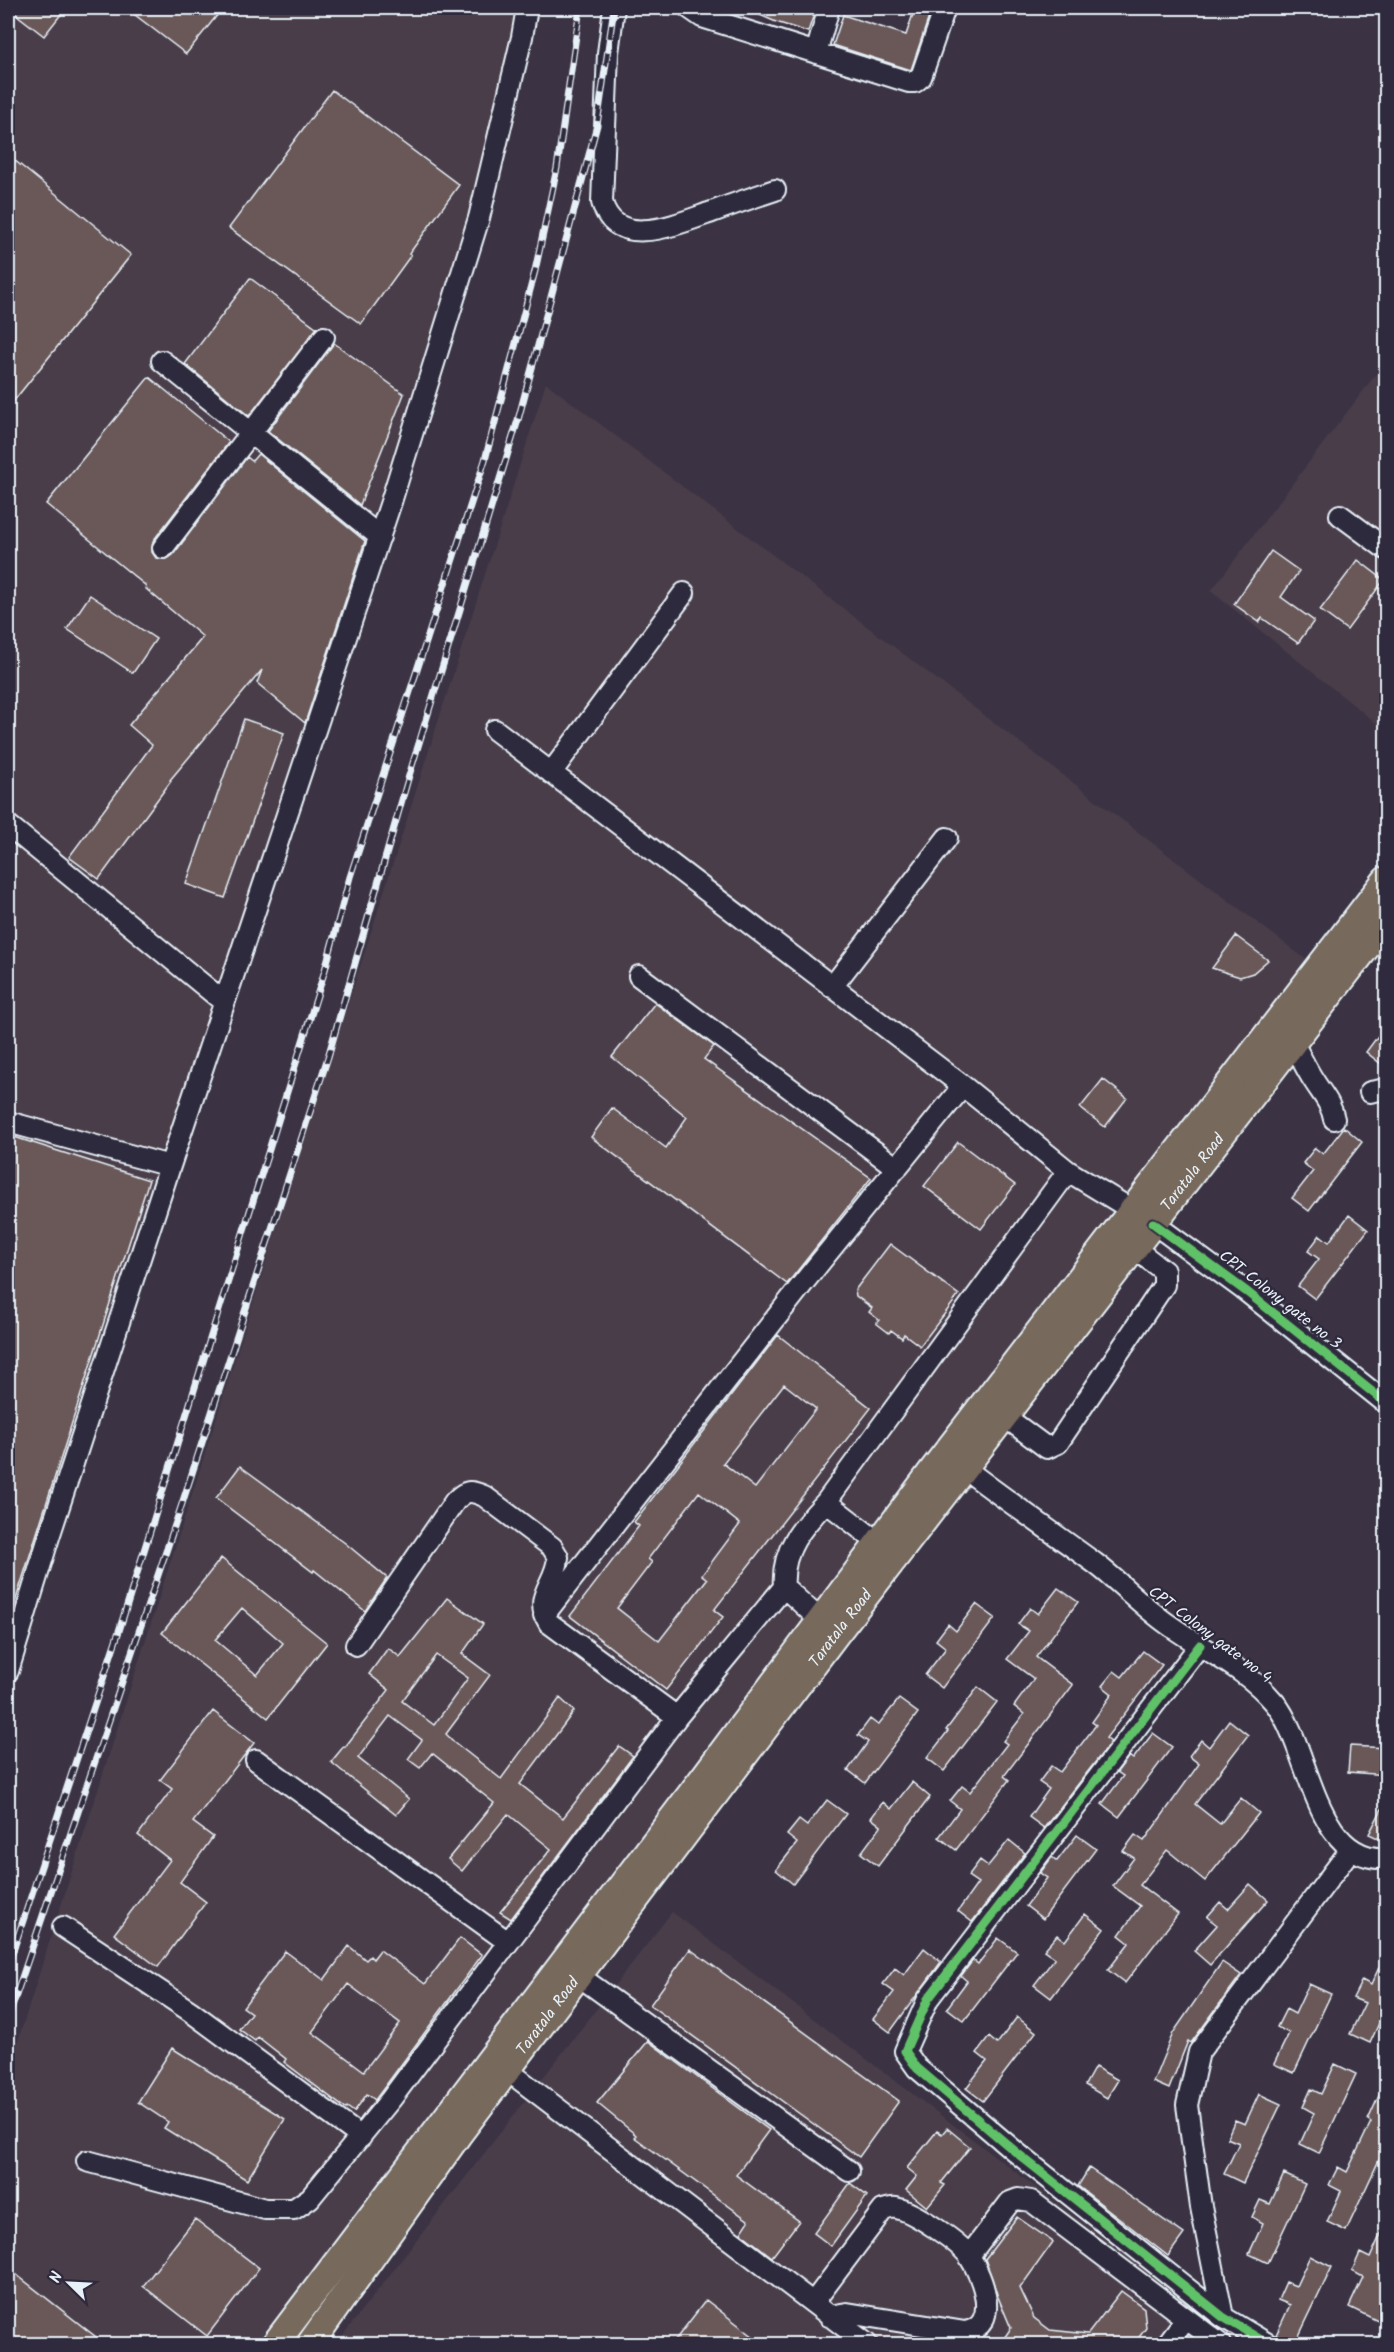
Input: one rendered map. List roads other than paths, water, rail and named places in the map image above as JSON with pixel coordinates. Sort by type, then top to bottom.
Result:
[{"type":"main road","points":[[275,2344],[828,1628],[887,1550],[1132,1210],[1386,880]]},
{"type":"main road","name":"Taratala Road","points":[[887,1550],[964,1468],[1386,922]]},
{"type":"main road","name":"Taratala Road","points":[[310,2344],[458,2135],[579,1976],[828,1628]]},
{"type":"street","points":[[8,1671],[52,1526],[170,1166],[380,537],[479,218],[527,8]]},
{"type":"street","points":[[614,8],[608,53],[602,202],[606,214],[615,224],[628,229],[662,229],[775,190]]},
{"type":"street","points":[[689,8],[702,17],[909,82],[915,82],[921,77],[926,67],[945,8]]},
{"type":"street","points":[[816,53],[829,8]]},
{"type":"street","points":[[163,548],[324,337]]},
{"type":"street","points":[[162,361],[380,537]]},
{"type":"street","points":[[1340,515],[1386,549]]},
{"type":"street","points":[[551,773],[684,593]]},
{"type":"street","points":[[495,730],[963,1086],[1068,1171],[1132,1210]]},
{"type":"street","points":[[8,825],[224,1002]]},
{"type":"street","points":[[832,987],[947,838]]},
{"type":"street","points":[[639,976],[897,1168]]},
{"type":"street","points":[[1293,1043],[1332,1108],[1334,1119]]},
{"type":"street","points":[[544,1615],[804,1282],[963,1086]]},
{"type":"street","points":[[8,1122],[170,1166]]},
{"type":"street","points":[[828,1628],[784,1587],[782,1573],[786,1556],[794,1539],[826,1502],[1068,1171]]},
{"type":"street","name":"CPT Colony gate no 3","points":[[1153,1223],[1247,1292],[1386,1403]]},
{"type":"street","points":[[1004,1416],[1047,1448],[1058,1443],[1164,1285],[1164,1271],[1134,1248]]},
{"type":"street","name":"CPT Colony gate no 4","points":[[964,1468],[1098,1566],[1167,1624],[1244,1674],[1274,1702],[1288,1722],[1323,1816],[1351,1849]]},
{"type":"street","points":[[356,1645],[455,1501],[464,1492],[472,1491],[484,1496],[552,1547],[558,1557],[554,1576],[544,1594],[542,1606],[544,1615],[558,1631],[677,1717]]},
{"type":"street","points":[[826,1502],[887,1550]]},
{"type":"street","points":[[87,2161],[266,2209],[282,2211],[294,2209],[310,2198],[361,2137],[677,1717],[784,1587]]},
{"type":"street","points":[[1200,1645],[928,1999],[905,2051],[918,2068],[1017,2153],[1223,2316],[1268,2344]]},
{"type":"street","points":[[256,1760],[508,1942]]},
{"type":"street","points":[[1223,2316],[1201,2207],[1187,2105],[1199,2052],[1351,1849],[1372,1859],[1386,1858]]},
{"type":"street","points":[[63,1927],[190,2011],[361,2137]]},
{"type":"street","points":[[579,1976],[849,2171]]},
{"type":"street","points":[[507,2070],[867,2344]]},
{"type":"street","points":[[969,2256],[1010,2202],[1024,2199],[1031,2201],[1220,2344]]},
{"type":"street","points":[[813,2303],[883,2210],[898,2208],[929,2224],[969,2256],[982,2287],[988,2310],[978,2328],[964,2332],[848,2313],[829,2316]]},
{"type":"street","points":[[1167,2344],[1186,2319]]},
{"type":"railway","points":[[8,1966],[119,1631],[325,970],[350,877],[485,460],[535,271],[557,168],[580,8]]},
{"type":"railway","points":[[8,2019],[180,1510],[328,1057],[408,779],[518,420],[597,125],[614,8]]}]
